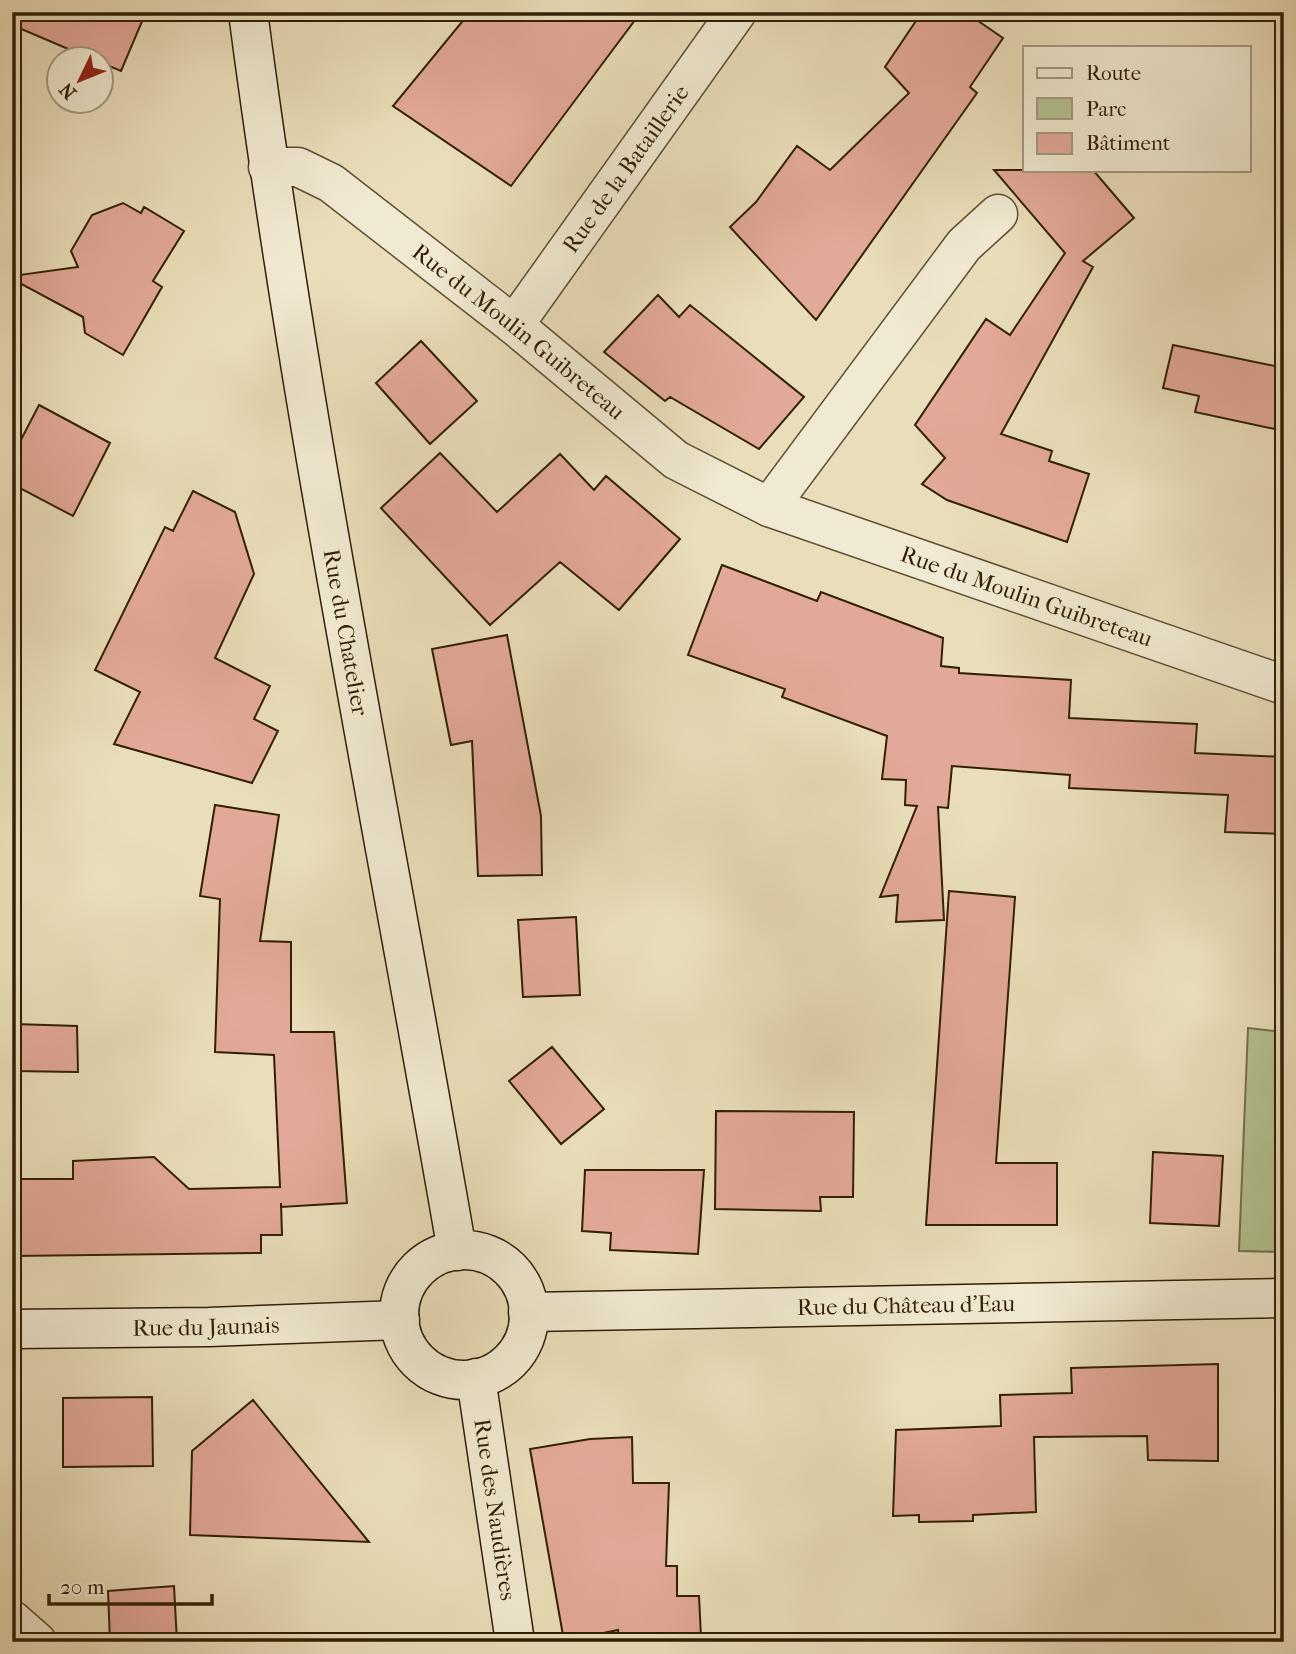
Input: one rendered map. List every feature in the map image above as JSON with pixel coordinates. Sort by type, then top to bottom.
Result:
[{"type":"street","name":"Rue du Chatelier","points":[[248,12],[268,167],[388,870],[457,1251]]},
{"type":"street","name":"Rue de la Bataillerie","points":[[514,325],[737,12]]},
{"type":"street","name":"Rue du Moulin Guibreteau","points":[[268,167],[298,167],[331,183],[514,325],[676,460],[769,507],[1284,685]]},
{"type":"street","points":[[769,507],[964,246],[998,214]]},
{"type":"street","points":[[457,1251],[476,1251],[502,1263],[522,1286],[528,1311],[527,1331],[516,1354],[496,1371],[477,1378],[454,1379],[427,1368],[407,1346],[400,1320],[402,1297],[415,1273],[433,1258],[457,1251]]},
{"type":"street","name":"Rue du Château d'Eau","points":[[528,1311],[1284,1298]]},
{"type":"street","name":"Rue du Jaunais","points":[[12,1329],[195,1327],[400,1320]]},
{"type":"street","name":"Rue des Naudières","points":[[477,1378],[515,1642]]},
{"type":"street","points":[[12,1620],[37,1642]]},
{"type":"green space","points":[[1248,1028],[1284,1032],[1284,1252],[1239,1251]]},
{"type":"building","points":[[12,12],[146,12],[121,71],[116,69],[116,46],[61,46],[12,25]]},
{"type":"building","points":[[470,12],[641,12],[511,186],[393,106]]},
{"type":"building","points":[[922,12],[965,12],[1003,38],[970,87],[977,93],[816,320],[730,227],[756,202],[797,146],[830,170],[909,93],[885,67]]},
{"type":"building","points":[[994,170],[1095,172],[1134,218],[1083,261],[1093,267],[1001,434],[1052,451],[1049,461],[1089,474],[1067,542],[947,500],[922,484],[945,458],[915,425],[986,319],[1010,335],[1065,253]]},
{"type":"building","points":[[123,203],[141,213],[144,207],[184,231],[153,281],[162,287],[123,355],[85,333],[83,317],[12,279],[12,276],[78,267],[71,251],[92,215]]},
{"type":"building","points":[[658,295],[679,317],[690,305],[804,397],[759,449],[670,397],[665,401],[604,352]]},
{"type":"building","points":[[421,341],[477,401],[430,444],[376,383]]},
{"type":"building","points":[[1173,345],[1284,368],[1284,431],[1195,412],[1199,396],[1163,388]]},
{"type":"building","points":[[39,405],[110,443],[73,516],[12,484],[12,457]]},
{"type":"building","points":[[440,453],[497,512],[560,454],[594,490],[606,476],[680,539],[619,610],[560,562],[490,625],[381,508]]},
{"type":"building","points":[[193,491],[235,512],[254,574],[215,658],[270,686],[254,719],[278,731],[252,783],[114,744],[140,692],[95,670],[165,527],[173,531]]},
{"type":"building","points":[[722,565],[817,601],[821,592],[943,638],[941,666],[959,668],[959,673],[1071,680],[1069,718],[1197,724],[1195,753],[1284,757],[1284,834],[1225,832],[1228,795],[1069,788],[1070,775],[952,766],[948,808],[938,807],[944,920],[896,922],[898,895],[880,897],[917,806],[905,805],[906,780],[882,779],[887,736],[782,697],[785,689],[688,655]]},
{"type":"building","points":[[507,635],[541,816],[542,875],[478,876],[472,741],[451,745],[432,649]]},
{"type":"building","points":[[215,805],[279,815],[260,941],[291,942],[291,1032],[334,1032],[347,1203],[281,1207],[282,1235],[261,1235],[261,1253],[12,1256],[12,1179],[73,1179],[73,1161],[154,1157],[189,1189],[280,1187],[274,1055],[215,1052],[220,899],[200,896]]},
{"type":"building","points":[[949,891],[1015,897],[996,1163],[1057,1163],[1057,1225],[926,1225]]},
{"type":"building","points":[[576,917],[580,995],[523,997],[518,920]]},
{"type":"building","points":[[14,1024],[77,1026],[78,1072],[13,1071]]},
{"type":"building","points":[[552,1047],[604,1109],[561,1144],[509,1081]]},
{"type":"building","points":[[716,1111],[854,1112],[853,1197],[820,1197],[821,1211],[715,1209]]},
{"type":"building","points":[[1153,1152],[1223,1156],[1219,1226],[1150,1223]]},
{"type":"building","points":[[585,1170],[704,1170],[698,1254],[610,1250],[611,1233],[582,1231]]},
{"type":"building","points":[[1218,1364],[1218,1461],[1148,1460],[1147,1436],[1034,1437],[1036,1512],[973,1515],[973,1521],[919,1522],[919,1515],[893,1516],[896,1430],[1001,1426],[1000,1395],[1072,1393],[1071,1368]]},
{"type":"building","points":[[152,1397],[153,1466],[63,1467],[63,1398]]},
{"type":"building","points":[[253,1400],[369,1542],[190,1535],[192,1451]]},
{"type":"building","points":[[632,1437],[633,1483],[669,1483],[666,1566],[677,1566],[677,1596],[699,1596],[701,1637],[619,1642],[618,1630],[564,1641],[530,1449],[590,1439]]},
{"type":"building","points":[[174,1586],[177,1642],[110,1642],[108,1591]]}]
